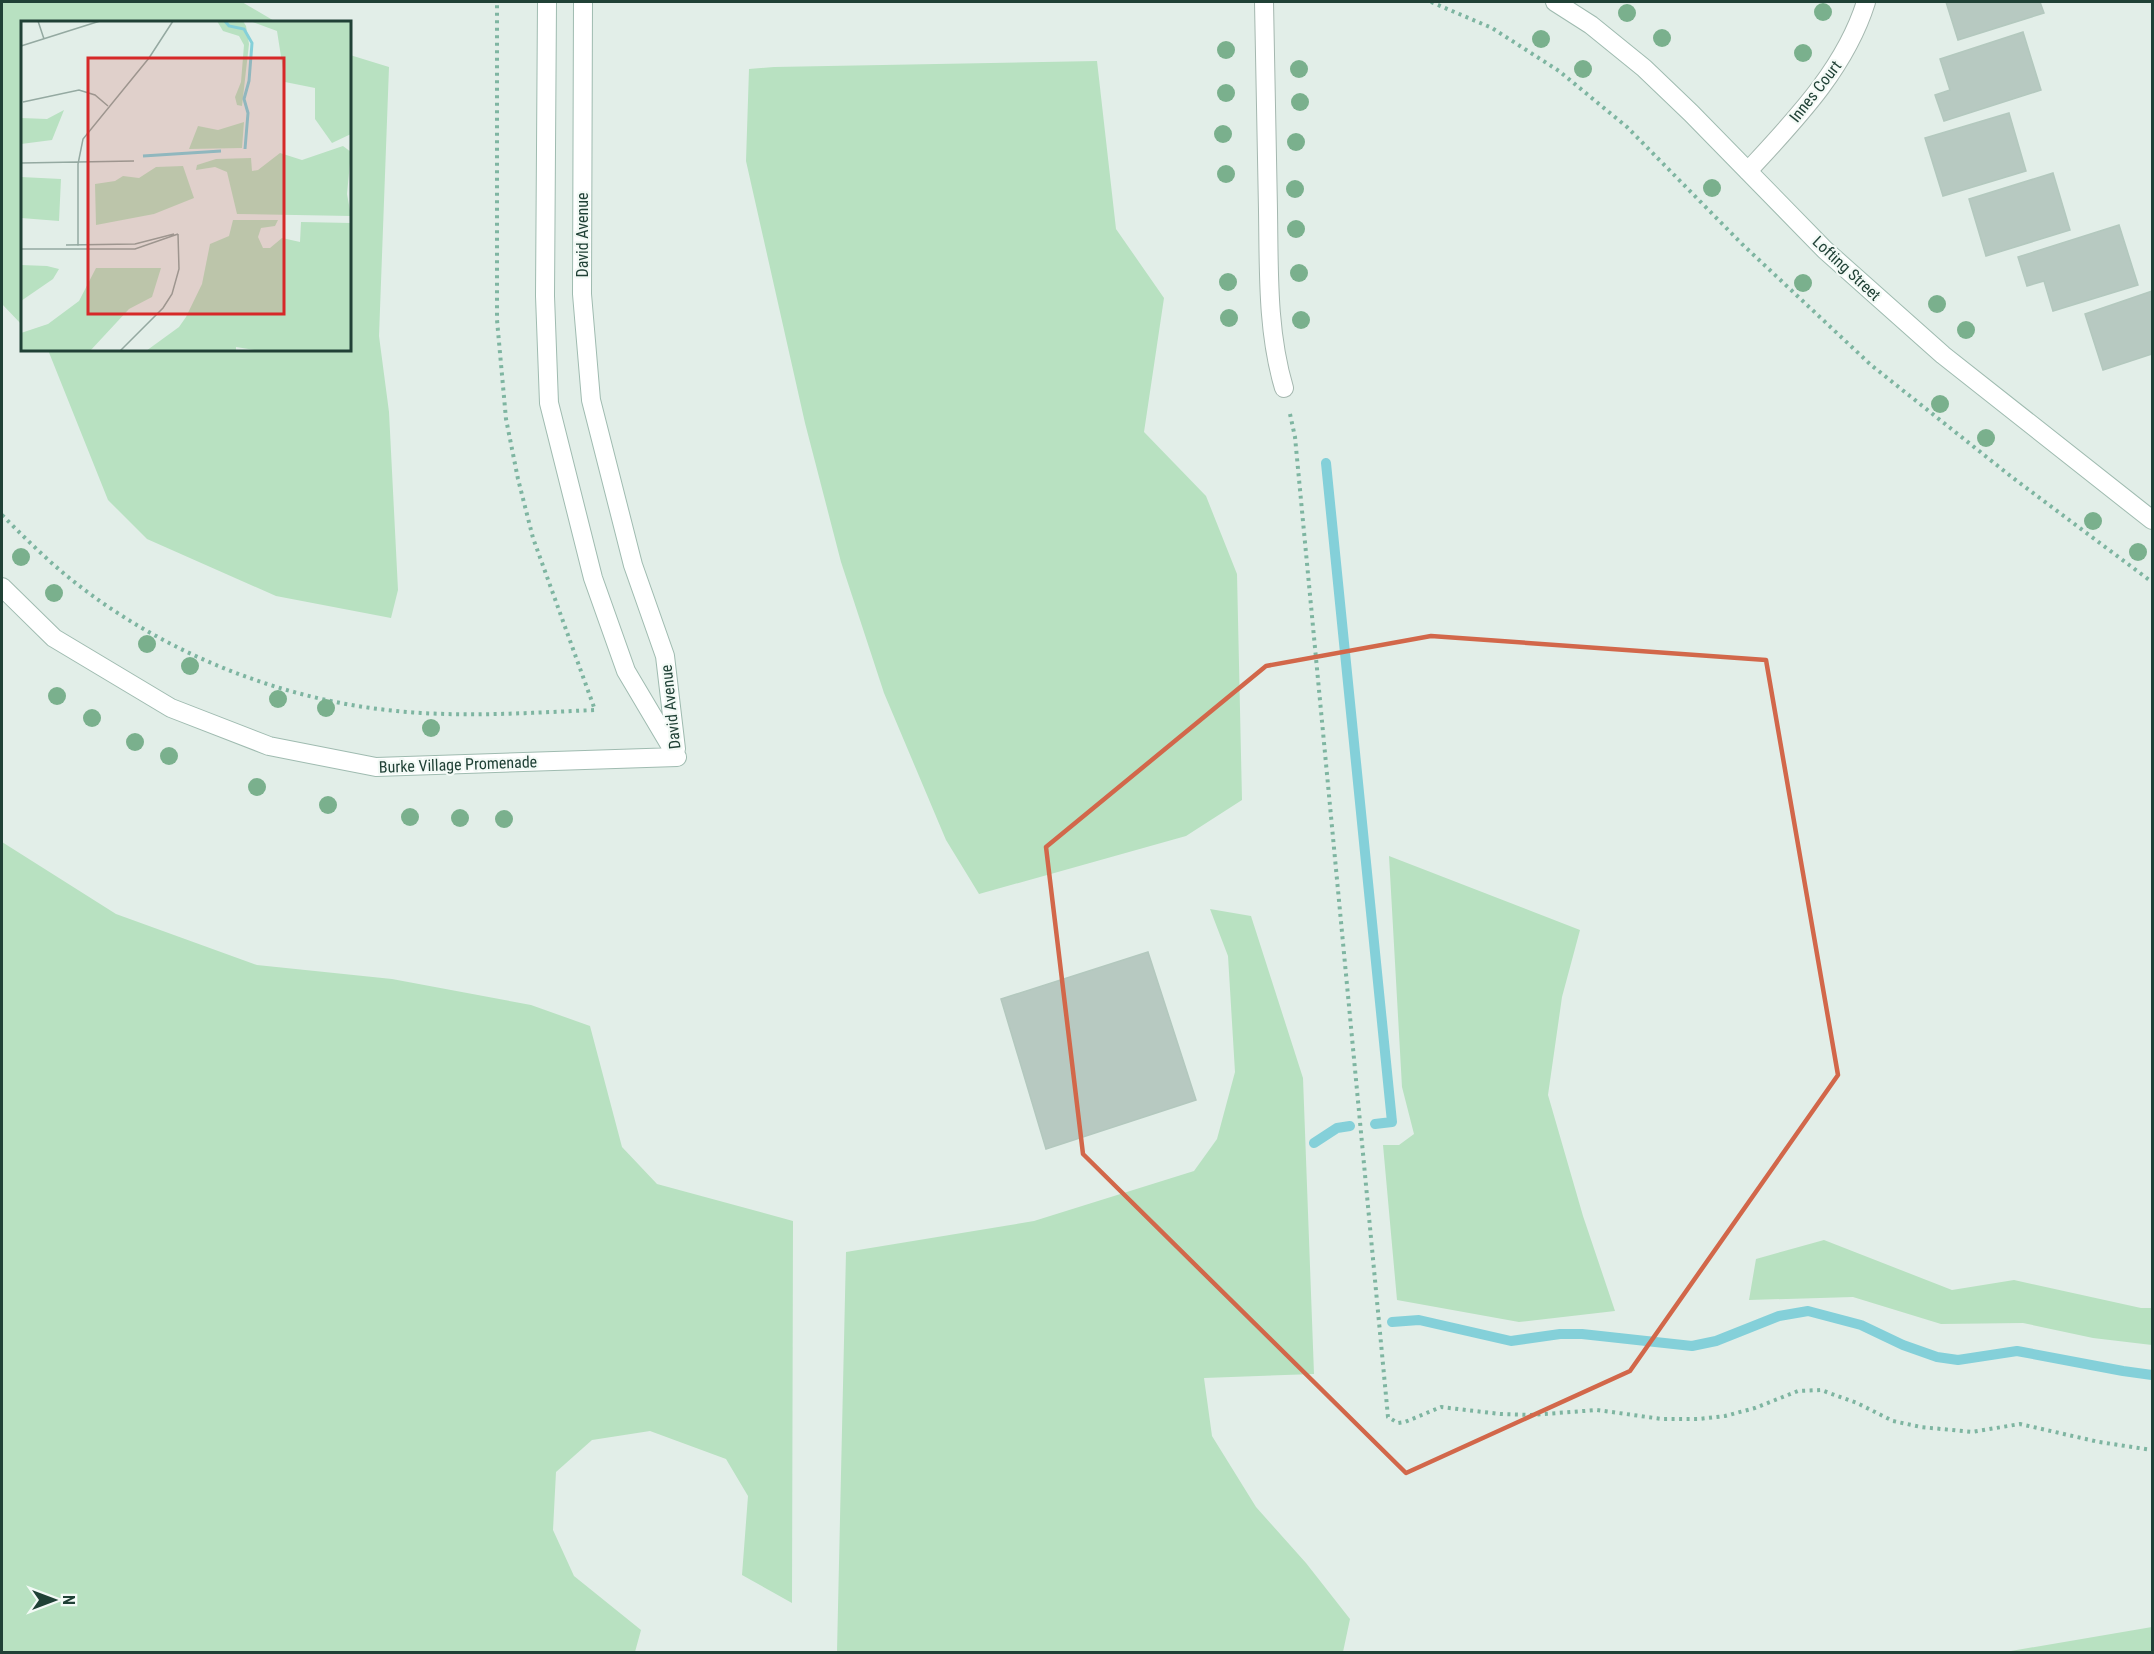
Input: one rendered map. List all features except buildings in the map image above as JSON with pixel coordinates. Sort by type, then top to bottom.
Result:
[{"type":"street","name":"David Avenue","points":[[547,2],[545,296],[549,403],[593,578],[622,661],[677,757]]},
{"type":"street","name":"David Avenue","points":[[583,2],[582,294],[591,400],[633,565],[665,656],[677,757]]},
{"type":"street","points":[[1264,2],[1269,282],[1276,363],[1284,388]]},
{"type":"street","name":"Lofting Street","points":[[1555,2],[1591,26],[1644,68],[1825,250],[1943,355],[2152,520]]},
{"type":"street","name":"Innes Court","points":[[1748,171],[1812,99],[1840,61],[1861,20],[1866,2]]},
{"type":"street","name":"Burke Village Promenade","points":[[2,587],[54,638],[171,708],[269,746],[376,767],[677,757]]},
{"type":"path","points":[[1431,2],[1492,28],[1559,71],[1626,128],[1742,244],[1871,364],[2013,478],[2152,582]]},
{"type":"path","points":[[1294,431],[1388,1417],[1398,1423],[1405,1422],[1441,1407],[1531,1415],[1597,1410],[1662,1419],[1699,1419],[1725,1416],[1755,1408],[1798,1391],[1821,1390],[1857,1403],[1893,1421],[1921,1427],[1972,1432],[2020,1424],[2099,1443],[2152,1450]]},
{"type":"path","points":[[2,515],[55,566],[135,623],[185,651],[222,668],[277,687],[332,702],[420,712],[471,714],[595,710]]},
{"type":"highlighted area","points":[[1431,636],[1766,660],[1838,1075],[1630,1371],[1406,1473],[1083,1154],[1046,847],[1266,666]]},
{"type":"green space","points":[[2,2],[242,2],[274,21],[21,21],[21,324],[2,304]]},
{"type":"green space","points":[[351,55],[389,67],[379,336],[389,412],[398,590],[391,618],[276,596],[147,539],[108,500],[48,351],[351,351]]},
{"type":"green space","points":[[1097,61],[1116,229],[1164,298],[1144,432],[1206,496],[1237,574],[1242,800],[1186,836],[979,894],[946,840],[884,693],[841,562],[805,423],[746,161],[749,69]]},
{"type":"green space","points":[[2,842],[116,914],[257,965],[392,979],[531,1005],[590,1026],[622,1147],[657,1184],[793,1221],[792,1603],[742,1575],[748,1496],[726,1459],[650,1431],[592,1440],[556,1472],[553,1530],[574,1576],[641,1630],[635,1652],[2,1652]]},
{"type":"green space","points":[[1389,856],[1580,930],[1562,997],[1548,1095],[1583,1216],[1615,1311],[1519,1322],[1397,1300],[1383,1145],[1399,1145],[1414,1134],[1402,1087]]},
{"type":"green space","points":[[1210,909],[1251,916],[1303,1078],[1314,1374],[1204,1378],[1212,1436],[1256,1507],[1306,1563],[1350,1619],[1343,1652],[837,1652],[846,1252],[1034,1221],[1194,1171],[1217,1139],[1235,1072],[1228,956]]},
{"type":"green space","points":[[1824,1240],[1952,1290],[2014,1280],[2141,1308],[2152,1308],[2152,1345],[2093,1338],[2023,1323],[1941,1324],[1853,1297],[1749,1300],[1756,1259]]},
{"type":"green space","points":[[2152,1627],[2152,1652],[2005,1652]]},
{"type":"waterway","points":[[1326,463],[1392,1122],[1375,1124]]},
{"type":"waterway","points":[[1314,1143],[1337,1128],[1350,1126]]},
{"type":"waterway","points":[[1392,1322],[1419,1320],[1511,1341],[1560,1334],[1582,1334],[1692,1346],[1716,1341],[1779,1316],[1808,1311],[1861,1325],[1903,1345],[1937,1357],[1958,1360],[2017,1351],[2152,1375]]}]
